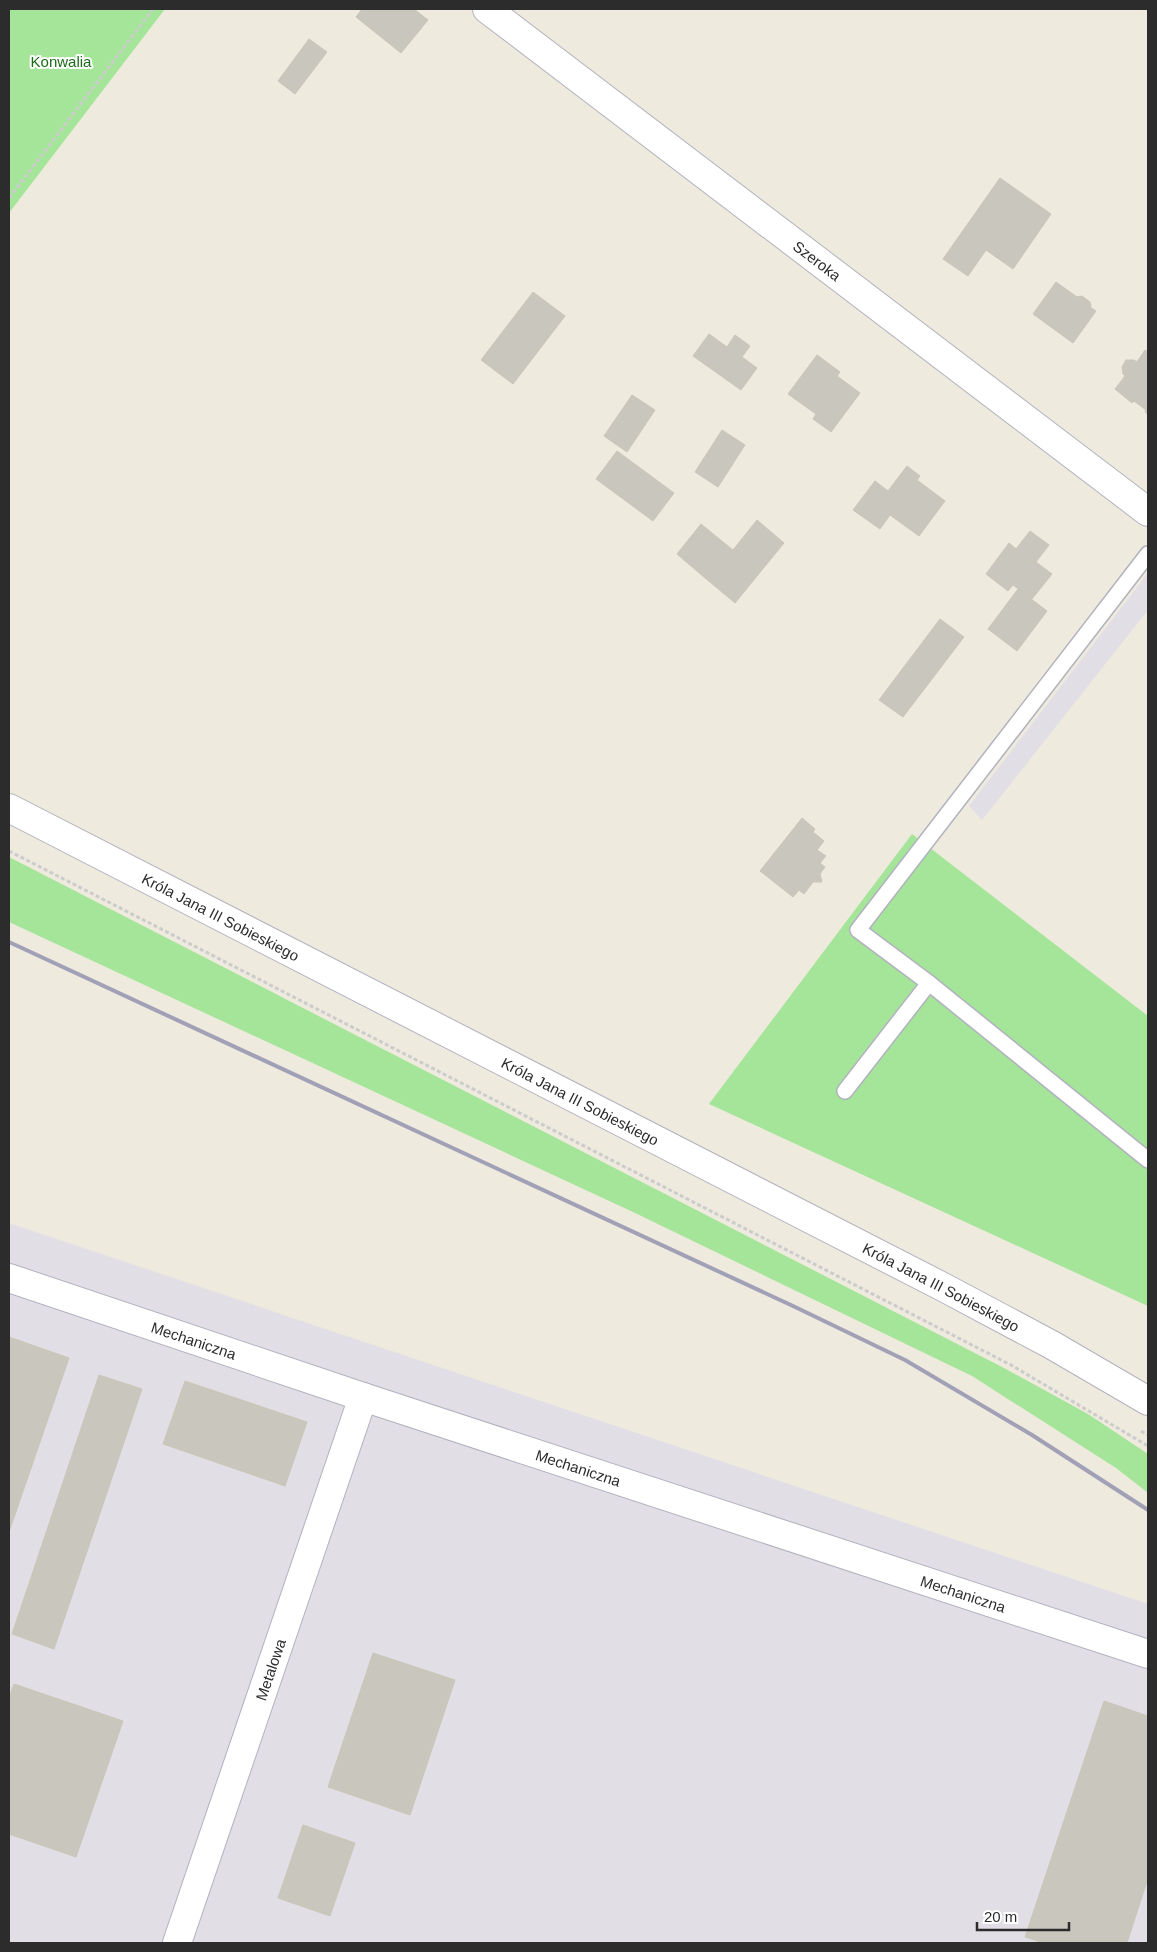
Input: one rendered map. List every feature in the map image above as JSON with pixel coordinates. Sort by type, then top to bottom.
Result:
[{"type":"street","name":"Szeroka","points":[[487,9],[1148,512]]},
{"type":"street","name":"Króla Jana III Sobieskiego","points":[[9,808],[943,1287],[1059,1349],[1148,1400]]},
{"type":"street","name":"Mechaniczna","points":[[9,1278],[363,1397],[1148,1654]]},
{"type":"street","name":"Metalowa","points":[[177,1943],[363,1397]]},
{"type":"lane","points":[[1148,554],[858,930],[929,983],[1148,1160]]},
{"type":"lane","points":[[845,1091],[929,983]]},
{"type":"path","points":[[9,198],[153,9]]},
{"type":"path","points":[[9,851],[1011,1365],[1148,1446]]},
{"type":"shaded area","points":[[1148,573],[1148,610],[982,820],[969,806]]},
{"type":"shaded area","points":[[9,1223],[1148,1604],[1148,1943],[9,1943]]},
{"type":"green space","name":"Konwalia","points":[[9,9],[165,9],[9,213]]},
{"type":"green space","points":[[912,834],[1148,1016],[1148,1306],[709,1104]]},
{"type":"green space","points":[[9,857],[1004,1368],[1088,1414],[1148,1454],[1148,1493],[1116,1468],[972,1376],[633,1212],[9,922]]},
{"type":"building","points":[[362,9],[414,9],[428,20],[401,53],[356,17]]},
{"type":"building","points":[[309,39],[327,52],[295,94],[278,81]]},
{"type":"building","points":[[1000,178],[1051,214],[1013,269],[986,250],[968,276],[943,259]]},
{"type":"building","points":[[1056,282],[1077,297],[1082,296],[1090,302],[1091,308],[1096,311],[1073,343],[1033,314]]},
{"type":"building","points":[[533,292],[565,316],[513,384],[481,360]]},
{"type":"building","points":[[709,334],[727,347],[735,335],[750,346],[742,357],[757,368],[741,390],[693,356]]},
{"type":"building","points":[[1145,350],[1148,352],[1148,415],[1145,412],[1146,410],[1134,401],[1132,403],[1115,389],[1125,376],[1122,367],[1126,360],[1137,362]]},
{"type":"building","points":[[817,355],[840,372],[837,376],[860,393],[831,432],[813,419],[816,414],[788,394]]},
{"type":"building","points":[[632,395],[655,410],[627,452],[604,436]]},
{"type":"building","points":[[722,430],[745,445],[718,487],[695,472]]},
{"type":"building","points":[[617,451],[674,493],[653,521],[596,479]]},
{"type":"building","points":[[907,466],[920,476],[917,480],[945,501],[919,536],[890,515],[880,529],[853,510],[875,481],[888,491]]},
{"type":"building","points":[[757,520],[784,543],[735,603],[698,572],[723,542],[733,550]]},
{"type":"building","points":[[701,524],[723,542],[698,572],[677,554]]},
{"type":"building","points":[[1030,531],[1049,545],[1036,562],[1052,574],[1032,599],[1013,585],[1008,591],[986,574],[1009,543],[1016,549]]},
{"type":"building","points":[[1018,589],[1047,611],[1017,651],[988,629]]},
{"type":"building","points":[[940,619],[964,637],[903,717],[879,700]]},
{"type":"building","points":[[802,818],[815,829],[813,832],[824,841],[817,850],[826,856],[820,863],[825,867],[820,874],[822,882],[813,882],[804,894],[799,890],[793,897],[760,871]]},
{"type":"building","points":[[9,1337],[69,1358],[9,1532]]},
{"type":"building","points":[[99,1375],[142,1389],[54,1649],[12,1634]]},
{"type":"building","points":[[185,1381],[307,1422],[285,1486],[163,1444]]},
{"type":"building","points":[[373,1653],[455,1680],[410,1815],[328,1787]]},
{"type":"building","points":[[14,1684],[123,1721],[76,1857],[9,1834],[9,1698]]},
{"type":"building","points":[[1104,1701],[1148,1716],[1148,1878],[1127,1943],[1044,1943],[1025,1937]]},
{"type":"building","points":[[303,1825],[355,1843],[330,1916],[278,1898]]},
{"type":"railway","points":[[9,942],[793,1306],[905,1360],[1032,1435],[1148,1510]]}]
